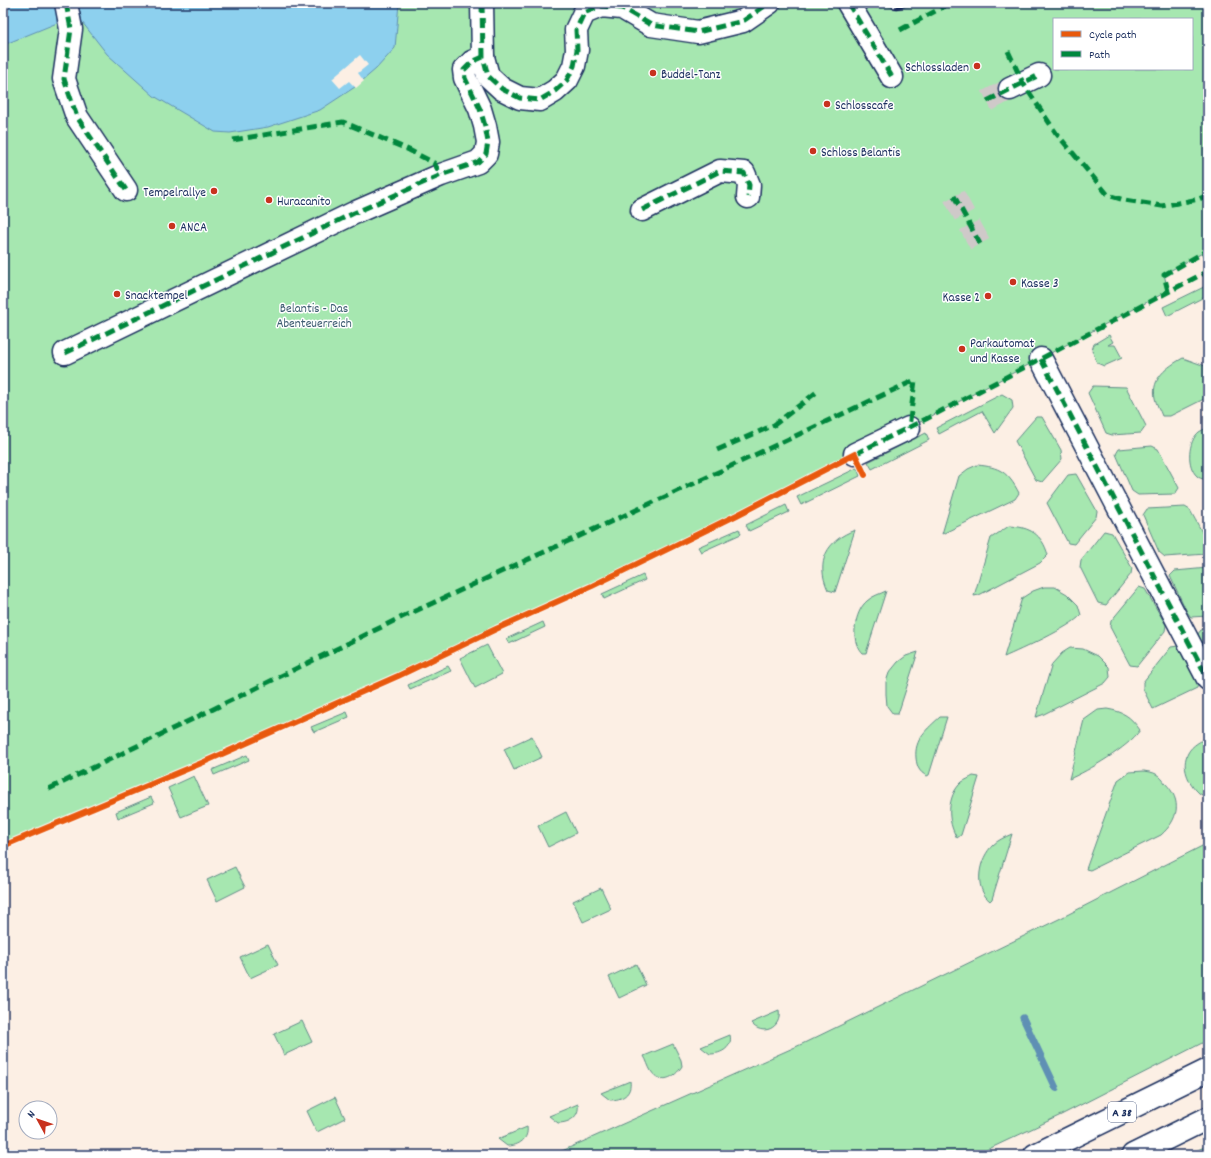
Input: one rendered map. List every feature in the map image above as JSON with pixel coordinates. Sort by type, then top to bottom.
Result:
[{"type":"main road","points":[[66,3],[71,29],[64,79],[77,117],[126,190]]},
{"type":"main road","points":[[482,3],[483,57],[488,76],[502,89],[520,98],[540,100],[556,91],[567,80],[574,66],[577,50],[576,30],[584,13],[602,6],[622,8],[651,25],[698,32],[743,20],[769,3]]},
{"type":"main road","points":[[848,3],[892,77]]},
{"type":"main road","points":[[65,353],[354,213],[441,175],[478,162],[486,154],[488,142],[480,109],[465,78],[464,70],[472,62],[483,57]]},
{"type":"main road","points":[[1010,89],[1039,75]]},
{"type":"main road","points":[[642,210],[720,171],[744,173],[749,185],[748,197]]},
{"type":"main road","points":[[1041,359],[1208,679]]},
{"type":"main road","points":[[855,454],[909,428]]},
{"type":"main road","name":"A 38","points":[[1035,1155],[1208,1070]]},
{"type":"main road","points":[[1133,1155],[1208,1118]]},
{"type":"green space","name":"Belantis - Das Abenteuerreich","points":[[3,3],[1208,3],[1208,250],[1164,274],[1168,291],[926,419],[737,515],[592,586],[496,629],[398,676],[204,762],[3,846]]},
{"type":"green space","points":[[1208,285],[1208,295],[1167,316],[1163,307]]},
{"type":"green space","points":[[1109,335],[1113,342],[1108,345],[1115,345],[1122,358],[1104,366],[1097,363],[1092,350],[1094,344]]},
{"type":"green space","points":[[1183,358],[1208,367],[1208,397],[1170,416],[1162,416],[1155,398],[1155,385],[1166,369]]},
{"type":"green space","points":[[1093,386],[1126,387],[1146,426],[1141,433],[1112,435],[1106,433],[1088,393]]},
{"type":"green space","points":[[1002,394],[1012,400],[1013,408],[995,433],[982,411],[939,434],[936,428]]},
{"type":"green space","points":[[1036,417],[1042,417],[1061,450],[1062,459],[1042,482],[1036,480],[1015,441]]},
{"type":"green space","points":[[1208,427],[1208,478],[1204,479],[1198,477],[1193,472],[1190,454],[1192,441],[1195,436]]},
{"type":"green space","points":[[926,433],[929,440],[872,469],[868,462]]},
{"type":"green space","points":[[1152,446],[1158,449],[1179,488],[1175,494],[1138,495],[1132,491],[1116,454],[1119,449]]},
{"type":"green space","points":[[977,465],[992,467],[1007,475],[1019,493],[1015,499],[942,534],[959,476],[968,469]]},
{"type":"green space","points":[[857,468],[860,476],[801,505],[797,497]]},
{"type":"green space","points":[[1076,474],[1097,511],[1096,517],[1074,544],[1068,543],[1047,503],[1068,475]]},
{"type":"green space","points":[[786,505],[789,512],[749,531],[746,525]]},
{"type":"green space","points":[[1185,507],[1190,510],[1202,532],[1206,544],[1206,554],[1165,557],[1159,552],[1143,515],[1147,509]]},
{"type":"green space","points":[[1009,526],[1023,528],[1034,533],[1039,537],[1048,555],[1040,563],[979,595],[974,596],[991,538]]},
{"type":"green space","points":[[739,529],[741,534],[701,552],[698,547]]},
{"type":"green space","points":[[855,530],[835,592],[828,590],[824,580],[823,570],[823,561],[826,553],[837,540],[845,534]]},
{"type":"green space","points":[[1104,531],[1112,533],[1132,568],[1131,574],[1106,605],[1098,603],[1080,567],[1081,560]]},
{"type":"green space","points":[[1208,568],[1208,616],[1191,617],[1187,612],[1170,576],[1175,571]]},
{"type":"green space","points":[[643,575],[645,580],[604,599],[602,594]]},
{"type":"green space","points":[[1044,587],[1055,587],[1067,594],[1078,605],[1081,615],[1067,626],[1056,632],[1004,657],[1022,598],[1033,591]]},
{"type":"green space","points":[[1139,587],[1145,589],[1166,625],[1165,631],[1137,666],[1130,665],[1110,627],[1111,621]]},
{"type":"green space","points":[[886,591],[866,653],[862,653],[858,647],[855,634],[856,622],[860,610],[867,601]]},
{"type":"green space","points":[[543,622],[545,627],[509,644],[506,639]]},
{"type":"green space","points":[[1201,630],[1208,630],[1208,655],[1197,635]]},
{"type":"green space","points":[[487,645],[502,674],[475,688],[460,658]]},
{"type":"green space","points":[[1178,646],[1198,683],[1197,688],[1153,709],[1143,689],[1143,682],[1171,647]]},
{"type":"green space","points":[[1070,648],[1083,649],[1098,656],[1109,667],[1110,677],[1105,683],[1036,717],[1052,664],[1062,653]]},
{"type":"green space","points":[[918,652],[898,714],[893,714],[887,706],[886,682],[889,673],[898,662],[906,656]]},
{"type":"green space","points":[[448,666],[451,671],[410,689],[408,685]]},
{"type":"green space","points":[[1107,709],[1126,715],[1140,730],[1135,737],[1118,751],[1069,779],[1084,720],[1098,710]]},
{"type":"green space","points":[[347,712],[349,717],[314,732],[311,727]]},
{"type":"green space","points":[[940,717],[947,717],[929,775],[927,776],[920,771],[918,767],[916,758],[917,745],[922,735]]},
{"type":"green space","points":[[532,736],[542,757],[514,770],[504,749]]},
{"type":"green space","points":[[1208,737],[1208,797],[1200,794],[1195,789],[1187,774],[1185,763],[1188,753],[1192,748]]},
{"type":"green space","points":[[247,755],[249,760],[214,775],[212,770]]},
{"type":"green space","points":[[1144,771],[1159,776],[1171,790],[1176,803],[1176,810],[1171,823],[1161,835],[1090,870],[1086,869],[1118,780],[1129,772]]},
{"type":"green space","points":[[194,776],[208,806],[181,817],[168,788]]},
{"type":"green space","points":[[973,776],[979,777],[961,835],[957,838],[951,824],[950,817],[953,794],[962,782]]},
{"type":"green space","points":[[151,797],[154,803],[118,818],[116,812]]},
{"type":"green space","points":[[566,812],[576,833],[548,847],[538,826]]},
{"type":"green space","points":[[1012,834],[992,899],[990,901],[981,889],[981,865],[984,857],[993,845],[999,840]]},
{"type":"green space","points":[[1208,843],[1208,1040],[1061,1115],[976,1155],[553,1155],[802,1044],[1059,919]]},
{"type":"green space","points":[[235,867],[245,887],[217,901],[207,880]]},
{"type":"green space","points":[[601,888],[611,909],[583,922],[573,901]]},
{"type":"green space","points":[[268,944],[278,965],[250,978],[240,957]]},
{"type":"green space","points":[[636,964],[646,985],[619,998],[609,977]]},
{"type":"green space","points":[[779,1011],[777,1022],[770,1029],[760,1029],[751,1023]]},
{"type":"green space","points":[[302,1021],[312,1042],[284,1055],[274,1034]]},
{"type":"green space","points":[[730,1035],[730,1043],[726,1049],[719,1053],[710,1054],[701,1047]]},
{"type":"green space","points":[[673,1044],[681,1060],[682,1066],[671,1077],[663,1079],[659,1078],[651,1071],[644,1056]]},
{"type":"green space","points":[[630,1081],[628,1093],[618,1099],[610,1100],[601,1093]]},
{"type":"green space","points":[[335,1097],[345,1118],[317,1132],[307,1111]]},
{"type":"green space","points":[[578,1104],[578,1109],[575,1116],[566,1122],[558,1123],[549,1116]]},
{"type":"green space","points":[[527,1127],[525,1138],[515,1145],[507,1146],[498,1139]]},
{"type":"green space","points":[[1208,1145],[1208,1155],[1188,1155]]},
{"type":"water","points":[[3,3],[57,3],[57,23],[8,43],[3,49]]},
{"type":"water","points":[[78,3],[399,3],[395,48],[376,69],[355,87],[320,110],[268,127],[230,133],[215,132],[154,96],[107,54],[82,22]]},
{"type":"pier","points":[[360,55],[368,65],[358,73],[364,81],[356,88],[349,81],[340,88],[332,79]]},
{"type":"waterway","points":[[1023,1018],[1056,1088]]},
{"type":"tunnel","points":[[987,101],[1010,89]]},
{"type":"tunnel","points":[[954,196],[980,244]]},
{"type":"railway","points":[[887,3],[896,7],[914,3]]},
{"type":"marked path","points":[[66,3],[71,29],[64,79],[77,117],[126,190]]},
{"type":"marked path","points":[[482,3],[483,57],[488,76],[502,89],[520,98],[540,100],[555,91],[567,80],[574,66],[577,50],[576,30],[584,13],[601,6],[622,8],[651,25],[698,32],[743,21],[769,3]]},
{"type":"marked path","points":[[848,3],[892,77]]},
{"type":"marked path","points":[[900,30],[943,7],[946,3]]},
{"type":"marked path","points":[[1008,51],[1023,83],[1056,133],[1108,195],[1124,200],[1162,206],[1199,199],[1208,195]]},
{"type":"marked path","points":[[65,353],[354,213],[441,175],[478,162],[486,154],[488,142],[480,109],[465,78],[464,70],[472,62],[483,57]]},
{"type":"marked path","points":[[987,101],[1039,75]]},
{"type":"marked path","points":[[233,140],[343,122],[409,150],[434,163],[441,175]]},
{"type":"marked path","points":[[642,210],[720,171],[744,173],[749,185],[748,197]]},
{"type":"marked path","points":[[954,196],[980,244]]},
{"type":"marked path","points":[[1168,291],[1164,275],[1208,250]]},
{"type":"marked path","points":[[855,454],[926,419],[1208,271]]},
{"type":"marked path","points":[[1041,359],[1208,679]]},
{"type":"marked path","points":[[49,789],[402,617],[667,496],[915,380],[909,428]]},
{"type":"marked path","points":[[717,450],[774,425],[818,391]]},
{"type":"cycle path","points":[[3,846],[204,762],[398,676],[496,629],[592,586],[737,515],[855,454],[865,475]]},
{"type":"place","name":"Schlossladen","points":[[977,66]]},
{"type":"place","name":"Buddel-Tanz","points":[[653,73]]},
{"type":"place","name":"Schlosscafe","points":[[827,104]]},
{"type":"place","name":"Schloss Belantis","points":[[813,151]]},
{"type":"place","name":"Tempelrallye","points":[[214,191]]},
{"type":"place","name":"Huracanito","points":[[269,200]]},
{"type":"place","name":"ANCA","points":[[172,226]]},
{"type":"place","name":"Kasse 3","points":[[1013,282]]},
{"type":"place","name":"Snacktempel","points":[[117,294]]},
{"type":"place","name":"Kasse 2","points":[[988,296]]},
{"type":"place","name":"Parkautomat und Kasse","points":[[962,349]]}]
